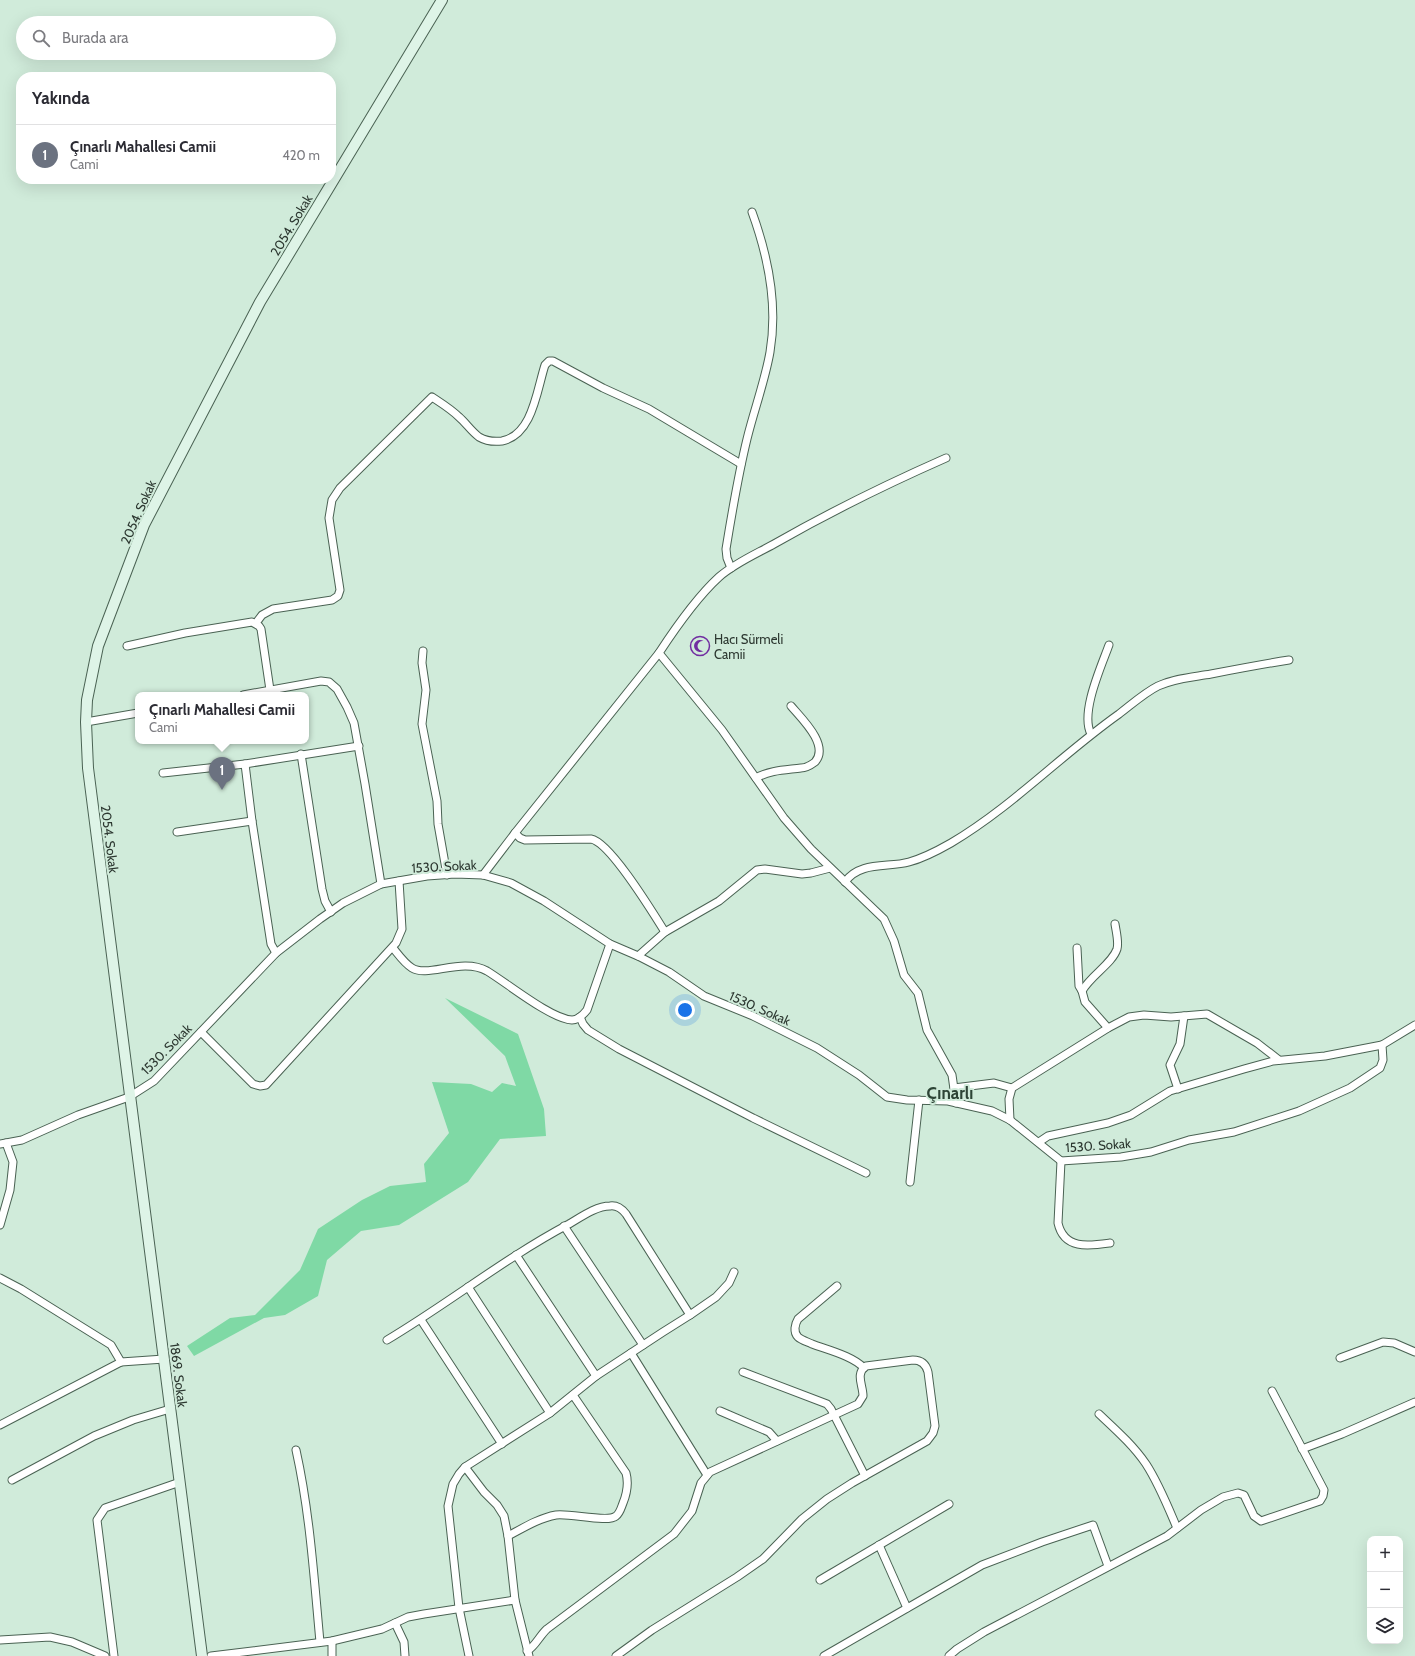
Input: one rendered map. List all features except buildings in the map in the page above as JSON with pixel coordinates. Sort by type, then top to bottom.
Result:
[{"type":"main road","name":"2054. Sokak","points":[[336,176],[442,0]]},
{"type":"main road","name":"2054. Sokak","points":[[129,1097],[89,776],[86,722],[87,700],[98,646],[147,518],[260,302],[331,184]]},
{"type":"main road","name":"1869. Sokak","points":[[129,1097],[202,1656]]},
{"type":"street","points":[[731,568],[727,558],[726,549],[741,464],[768,364],[772,329],[771,291],[767,262],[752,212]]},
{"type":"street","points":[[256,623],[262,615],[273,609],[332,600],[338,596],[340,590],[329,518],[332,500],[340,488],[432,397],[454,413],[481,438],[490,441],[505,440],[515,436],[526,424],[545,365],[549,361],[553,361],[603,388],[655,412],[741,464]]},
{"type":"street","points":[[483,875],[514,832],[659,653],[672,632],[719,577],[731,568],[876,489],[946,458]]},
{"type":"street","points":[[127,646],[245,622],[256,623]]},
{"type":"street","points":[[256,623],[262,633],[270,690]]},
{"type":"street","points":[[1091,734],[1087,719],[1092,695],[1108,645]]},
{"type":"street","points":[[423,651],[422,664],[426,690],[422,724],[437,801],[438,824],[447,875]]},
{"type":"street","points":[[659,653],[722,730],[784,818],[811,849],[884,919],[894,941],[904,976],[918,993],[927,1030],[952,1075],[956,1103]]},
{"type":"street","points":[[845,882],[850,876],[861,870],[882,865],[912,862],[936,852],[957,839],[1003,808],[1091,734],[1156,687],[1182,678],[1289,660]]},
{"type":"street","points":[[259,692],[322,682],[332,684],[343,697],[351,715],[359,746],[381,884]]},
{"type":"street","points":[[756,778],[770,772],[805,768],[817,759],[819,749],[818,742],[812,730],[791,706]]},
{"type":"street","points":[[86,722],[135,714]]},
{"type":"street","points":[[164,773],[246,764],[301,754],[359,746]]},
{"type":"street","points":[[301,754],[322,889],[330,912]]},
{"type":"street","points":[[246,764],[252,821],[271,944],[276,953]]},
{"type":"street","points":[[176,832],[252,821]]},
{"type":"street","points":[[514,832],[520,838],[525,840],[590,839],[600,843],[638,889],[665,932]]},
{"type":"street","points":[[638,956],[665,932],[719,901],[756,870],[765,869],[806,873],[830,868]]},
{"type":"street","name":"1530. Sokak","points":[[3,1143],[22,1140],[78,1115],[129,1097],[154,1081],[276,953],[330,912],[348,900],[381,884],[427,876],[483,875],[511,883],[544,901],[610,944],[669,972],[704,996],[753,1016],[817,1048],[859,1075],[887,1097],[907,1100],[956,1103],[992,1111],[1010,1120],[1061,1160],[1121,1157],[1151,1152],[1189,1140],[1234,1132],[1300,1111],[1350,1088],[1380,1068],[1383,1060],[1382,1045]]},
{"type":"street","points":[[201,1032],[253,1084],[260,1086],[266,1085],[393,948],[399,939],[402,929],[400,881]]},
{"type":"street","points":[[1082,991],[1092,976],[1110,961],[1117,949],[1118,938],[1115,924]]},
{"type":"street","points":[[393,948],[413,969],[421,970],[464,965],[478,967],[542,1007],[560,1017],[572,1020],[580,1017],[587,1010],[610,944]]},
{"type":"street","points":[[1078,948],[1079,986],[1085,1002],[1108,1028]]},
{"type":"street","points":[[1010,1120],[1009,1099],[1012,1088],[1108,1028],[1129,1017],[1144,1015],[1184,1016],[1208,1014],[1257,1043],[1279,1060]]},
{"type":"street","points":[[1178,1089],[1170,1065],[1180,1044],[1184,1016]]},
{"type":"street","points":[[580,1017],[588,1030],[619,1049],[753,1118],[866,1173]]},
{"type":"street","points":[[1039,1142],[1048,1136],[1108,1123],[1131,1115],[1160,1097],[1178,1089],[1279,1060],[1325,1056],[1382,1045],[1415,1025]]},
{"type":"street","points":[[954,1088],[994,1083],[1012,1088]]},
{"type":"street","points":[[910,1182],[919,1100]]},
{"type":"street","points":[[0,1225],[10,1190],[13,1162],[3,1143]]},
{"type":"street","points":[[1061,1160],[1058,1218],[1062,1233],[1068,1241],[1081,1245],[1110,1243]]},
{"type":"street","points":[[387,1340],[421,1320],[538,1240],[592,1211],[607,1206],[614,1206],[626,1214],[690,1315]]},
{"type":"street","points":[[564,1226],[643,1345]]},
{"type":"street","points":[[516,1255],[596,1376]]},
{"type":"street","points":[[469,1656],[459,1608],[448,1506],[453,1484],[459,1474],[465,1467],[550,1413],[596,1376],[690,1315],[723,1290],[730,1283],[734,1272]]},
{"type":"street","points":[[0,1278],[21,1289],[111,1345],[122,1362]]},
{"type":"street","points":[[838,1286],[798,1319],[795,1325],[796,1334],[798,1337],[808,1342],[857,1361],[864,1368]]},
{"type":"street","points":[[468,1287],[550,1413]]},
{"type":"street","points":[[421,1320],[502,1444]]},
{"type":"street","points":[[1340,1358],[1379,1342],[1394,1343],[1415,1352]]},
{"type":"street","points":[[631,1354],[706,1475]]},
{"type":"street","points":[[0,1425],[122,1362],[164,1359]]},
{"type":"street","points":[[528,1653],[540,1635],[553,1624],[674,1534],[692,1511],[701,1483],[706,1475],[713,1470],[860,1402],[863,1393],[860,1375],[864,1368],[869,1365],[913,1360],[922,1363],[928,1372],[935,1426],[933,1433],[927,1441],[827,1499],[802,1518],[762,1559],[737,1577],[652,1630],[616,1656]]},
{"type":"street","points":[[743,1372],[824,1402],[830,1406],[865,1476]]},
{"type":"street","points":[[949,1656],[957,1649],[984,1632],[1021,1614],[1108,1566],[1167,1536],[1201,1510],[1223,1497],[1235,1493],[1241,1493],[1246,1497],[1254,1516],[1261,1521],[1320,1501],[1324,1490],[1272,1391]]},
{"type":"street","points":[[508,1536],[539,1520],[555,1515],[608,1520],[616,1516],[620,1511],[628,1488],[626,1473],[573,1395]]},
{"type":"street","points":[[1302,1449],[1342,1434],[1415,1402]]},
{"type":"street","points":[[12,1480],[94,1436],[133,1420],[170,1409]]},
{"type":"street","points":[[720,1411],[769,1432],[777,1441]]},
{"type":"street","points":[[1099,1414],[1131,1446],[1145,1464],[1157,1483],[1177,1528]]},
{"type":"street","points":[[296,1450],[302,1478],[309,1532],[320,1642]]},
{"type":"street","points":[[465,1467],[484,1492],[497,1505],[504,1516],[508,1536],[515,1600],[528,1653]]},
{"type":"street","points":[[114,1656],[97,1520],[105,1508],[180,1482]]},
{"type":"street","points":[[820,1580],[949,1504]]},
{"type":"street","points":[[824,1656],[970,1571],[994,1560],[1042,1542],[1093,1525],[1108,1566]]},
{"type":"street","points":[[879,1545],[907,1608]]},
{"type":"street","points":[[211,1656],[332,1641],[382,1629],[408,1617],[441,1610],[515,1600]]},
{"type":"street","points":[[395,1623],[404,1642],[405,1656]]},
{"type":"street","points":[[0,1640],[50,1637],[72,1642],[105,1656]]},
{"type":"street","points":[[332,1641],[332,1656]]},
{"type":"green space","points":[[445,998],[518,1034],[544,1109],[546,1136],[500,1139],[468,1182],[399,1225],[361,1231],[327,1260],[318,1296],[285,1315],[264,1318],[194,1356],[187,1346],[230,1318],[255,1315],[300,1270],[318,1229],[362,1200],[390,1186],[426,1182],[424,1164],[449,1133],[432,1082],[471,1084],[492,1092],[502,1083],[516,1086],[505,1056]]},
{"type":"place","name":"Hacı Sürmeli Camii","points":[[700,646]]},
{"type":"place","name":"Çınarlı Mahallesi Camii","points":[[222,790]]},
{"type":"district","name":"Çınarlı","points":[[950,1093]]}]
